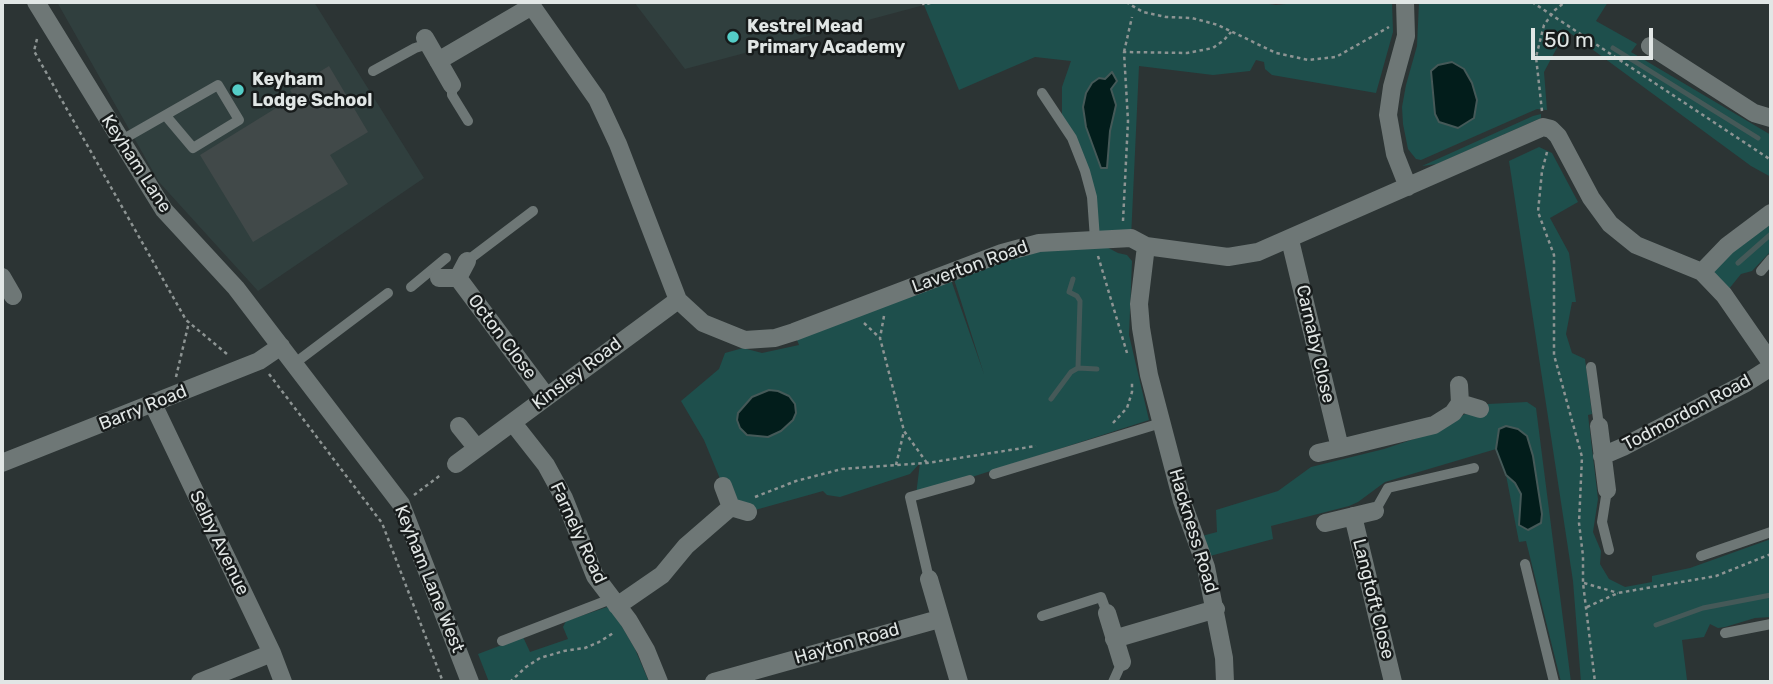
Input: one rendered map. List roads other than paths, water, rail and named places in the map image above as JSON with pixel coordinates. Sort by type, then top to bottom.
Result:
[{"type":"street","name":"Keyham Lane","points":[[36,2],[163,210],[236,288],[281,346]]},
{"type":"street","points":[[438,61],[531,4]]},
{"type":"street","name":"Laverton Road","points":[[531,4],[597,99],[618,144],[678,300],[703,323],[745,340],[775,338],[788,334],[1003,253],[1039,243],[1132,238],[1146,246],[1228,257],[1258,252],[1408,187],[1550,130],[1591,198],[1616,229],[1636,245],[1702,272]]},
{"type":"street","points":[[1406,8],[1406,36],[1392,87],[1388,115],[1395,154],[1408,187]]},
{"type":"street","points":[[426,41],[452,85]]},
{"type":"street","points":[[1650,46],[1754,113],[1771,118]]},
{"type":"street","points":[[1771,213],[1727,246],[1702,272],[1724,295],[1771,365]]},
{"type":"street","name":"Carnaby Close","points":[[1290,240],[1340,448]]},
{"type":"street","name":"Hackness Road","points":[[1146,246],[1139,304],[1149,375],[1182,501],[1206,567],[1224,657],[1225,682]]},
{"type":"street","name":"Octon Close","points":[[458,278],[467,261]]},
{"type":"street","name":"Octon Close","points":[[435,274],[458,278],[546,396]]},
{"type":"street","points":[[2,277],[13,296]]},
{"type":"street","name":"Kinsley Road","points":[[456,464],[678,300]]},
{"type":"street","name":"Barry Road","points":[[2,464],[259,361],[281,346]]},
{"type":"street","name":"Keyham Lane West","points":[[281,346],[401,504],[470,682]]},
{"type":"street","name":"Todmordon Road","points":[[1602,456],[1746,383],[1771,365]]},
{"type":"street","points":[[1318,453],[1434,425],[1453,413],[1459,394],[1480,409]]},
{"type":"street","name":"Selby Avenue","points":[[153,404],[272,653],[283,682]]},
{"type":"street","name":"Farnely Road","points":[[513,423],[546,465],[564,498],[595,576],[629,621],[646,650],[659,682]]},
{"type":"street","points":[[459,426],[476,447]]},
{"type":"street","points":[[1599,426],[1606,490]]},
{"type":"street","points":[[614,602],[663,575],[686,546],[739,509],[723,486]]},
{"type":"street","name":"Langtoft Close","points":[[1325,523],[1375,511]]},
{"type":"street","name":"Langtoft Close","points":[[1353,516],[1394,682]]},
{"type":"street","points":[[929,579],[959,682]]},
{"type":"street","points":[[1114,639],[1216,609]]},
{"type":"street","points":[[1107,613],[1122,662]]},
{"type":"street","name":"Hayton Road","points":[[714,682],[939,619]]},
{"type":"street","points":[[200,682],[272,653]]},
{"type":"lane","points":[[373,71],[426,41]]},
{"type":"lane","points":[[120,141],[218,85],[239,120],[193,148],[166,116]]},
{"type":"lane","points":[[452,85],[452,95],[468,121]]},
{"type":"lane","points":[[1042,93],[1072,138],[1085,171],[1093,197],[1094,239]]},
{"type":"lane","points":[[467,261],[533,211]]},
{"type":"lane","points":[[411,287],[435,274],[446,258]]},
{"type":"lane","points":[[1761,271],[1771,259]]},
{"type":"lane","points":[[295,363],[388,293]]},
{"type":"lane","points":[[1591,367],[1599,426]]},
{"type":"lane","points":[[994,474],[1161,423]]},
{"type":"lane","name":"Langtoft Close","points":[[1375,511],[1388,488],[1474,468]]},
{"type":"lane","points":[[929,579],[910,497],[970,480]]},
{"type":"lane","points":[[1606,490],[1602,522],[1609,550]]},
{"type":"lane","points":[[1701,556],[1771,532]]},
{"type":"lane","points":[[1525,564],[1553,682]]},
{"type":"lane","points":[[1042,616],[1101,597],[1107,613]]},
{"type":"lane","points":[[502,641],[614,602]]},
{"type":"lane","points":[[1725,633],[1771,624]]},
{"type":"lane","points":[[1113,682],[1122,662]]},
{"type":"waterway","points":[[1613,48],[1758,138]]},
{"type":"waterway","points":[[1738,263],[1771,234]]},
{"type":"waterway","points":[[1073,279],[1069,292],[1080,301],[1078,368]]},
{"type":"waterway","points":[[1051,399],[1071,372],[1078,368],[1097,369]]},
{"type":"waterway","points":[[1656,625],[1703,608],[1771,595]]},
{"type":"place","name":"Kestrel Mead Primary Academy","points":[[733,37]]},
{"type":"place","name":"Keyham Lodge School","points":[[238,90]]}]
